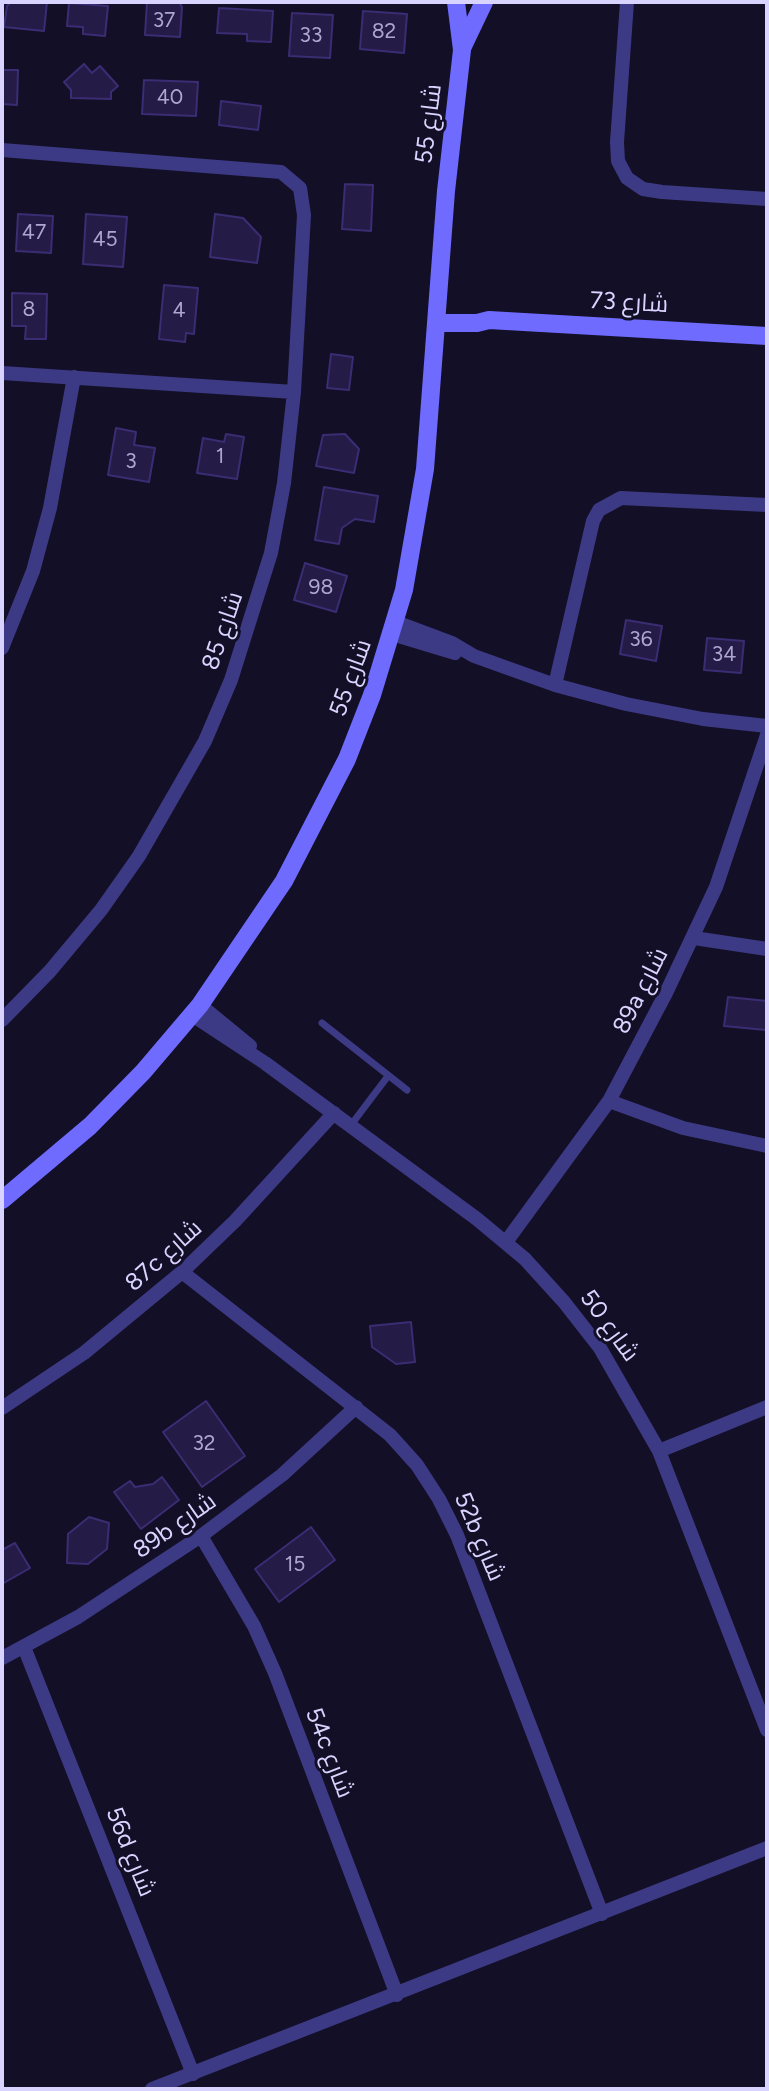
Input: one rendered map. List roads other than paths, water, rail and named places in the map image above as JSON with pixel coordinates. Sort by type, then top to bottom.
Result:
[{"type":"street","name":"شارع 55","points":[[2,1200],[90,1126],[196,1010],[247,939],[318,821],[357,733],[394,628],[420,509],[438,317],[446,191],[462,50],[456,2]]},
{"type":"street","name":"شارع 55","points":[[462,50],[484,2]]},
{"type":"street","points":[[627,2],[617,142],[618,161],[628,178],[643,189],[662,192],[767,199]]},
{"type":"street","name":"شارع 85","points":[[2,150],[267,169],[290,176],[300,188],[304,215],[294,392],[284,483],[271,553],[236,667],[205,741],[174,800],[101,911],[50,971],[2,1020]]},
{"type":"street","name":"شارع 73","points":[[438,317],[476,315],[489,320],[767,336]]},
{"type":"street","points":[[2,373],[294,392]]},
{"type":"street","points":[[2,648],[33,570],[50,508],[74,377]]},
{"type":"street","points":[[555,685],[590,534],[599,510],[621,498],[767,505]]},
{"type":"street","points":[[394,628],[452,643],[474,656],[555,685],[626,704],[703,719],[767,726]]},
{"type":"street","name":"89a شارع","points":[[506,1242],[609,1101],[694,939],[736,835],[767,735]]},
{"type":"street","points":[[694,939],[767,949]]},
{"type":"street","name":"شارع 50","points":[[196,1010],[248,1044],[265,1062],[506,1242],[564,1301],[600,1348],[659,1451],[767,1730]]},
{"type":"street","points":[[609,1101],[683,1128],[767,1146]]},
{"type":"street","name":"87c شارع","points":[[2,1408],[84,1353],[182,1272],[235,1222],[334,1113]]},
{"type":"street","name":"52b شارع","points":[[182,1272],[356,1407],[390,1435],[417,1465],[439,1499],[457,1535],[602,1914]]},
{"type":"street","name":"89b شارع","points":[[2,1658],[133,1583],[201,1536],[282,1475],[356,1407]]},
{"type":"street","points":[[659,1451],[767,1408]]},
{"type":"street","name":"54c شارع","points":[[201,1536],[247,1614],[275,1673],[397,1995]]},
{"type":"street","name":"56d شارع","points":[[24,1647],[193,2074]]},
{"type":"street","points":[[152,2089],[767,1848]]},
{"type":"lane","points":[[321,1023],[407,1090]]},
{"type":"lane","points":[[351,1125],[388,1076]]}]
